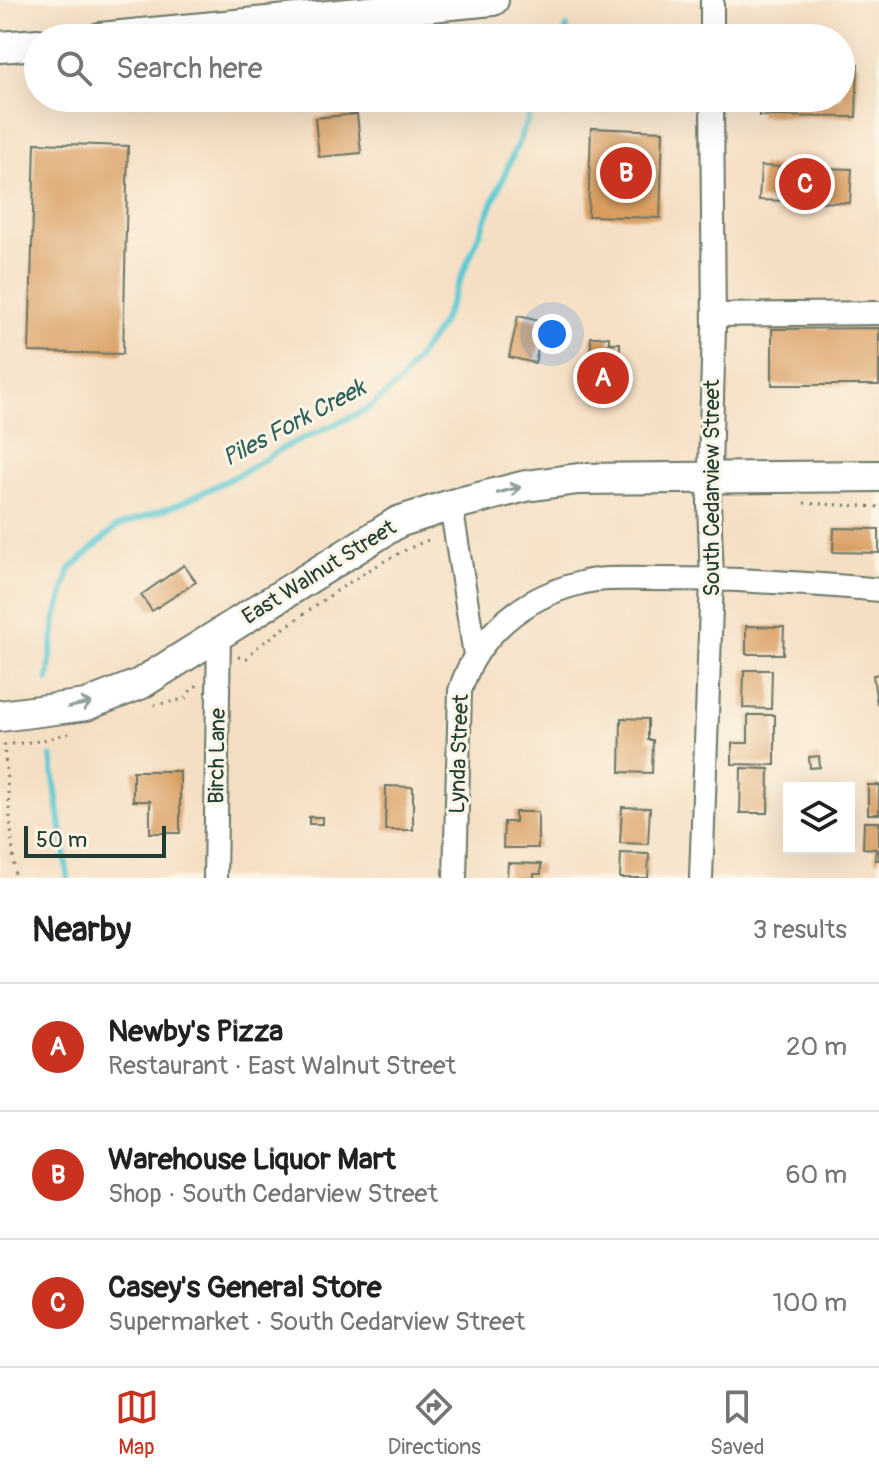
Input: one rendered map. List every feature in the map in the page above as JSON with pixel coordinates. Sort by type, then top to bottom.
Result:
[{"type":"highway","points":[[245,24],[493,0]]},
{"type":"highway","points":[[0,47],[24,45]]},
{"type":"highway","name":"East Walnut Street","points":[[2,731],[86,705],[140,684],[398,522],[454,517],[555,481],[710,477],[797,489],[879,476]]},
{"type":"street","points":[[712,0],[712,24]]},
{"type":"street","name":"South Cedarview Street","points":[[701,878],[712,579],[712,112]]},
{"type":"street","points":[[714,315],[879,313]]},
{"type":"street","name":"East Walnut Street","points":[[797,489],[879,486]]},
{"type":"street","points":[[454,517],[475,655]]},
{"type":"street","name":"Lynda Street","points":[[455,878],[460,691],[475,655],[496,627],[518,610],[582,583],[612,579],[712,579],[879,590]]},
{"type":"street","name":"Birch Lane","points":[[215,878],[219,634]]},
{"type":"path","points":[[797,489],[879,507]]},
{"type":"path","points":[[153,706],[185,699],[191,690],[218,670],[238,657],[247,658],[256,648],[454,517]]},
{"type":"path","points":[[15,878],[2,731],[39,741],[76,732]]},
{"type":"building","points":[[855,64],[858,64],[856,117],[759,116],[759,112],[855,112]]},
{"type":"building","points":[[357,114],[361,153],[319,157],[315,118]]},
{"type":"building","points":[[591,128],[663,131],[660,218],[588,216]]},
{"type":"building","points":[[35,143],[128,146],[123,354],[29,352]]},
{"type":"building","points":[[761,166],[852,169],[850,203],[759,200]]},
{"type":"building","points":[[518,316],[544,322],[535,363],[509,357]]},
{"type":"building","points":[[879,328],[879,385],[772,385],[772,329]]},
{"type":"building","points":[[591,337],[609,337],[609,343],[620,343],[620,372],[615,372],[615,381],[591,381]]},
{"type":"building","points":[[834,528],[879,529],[879,553],[833,552]]},
{"type":"building","points":[[184,565],[196,582],[152,611],[141,595]]},
{"type":"building","points":[[746,626],[784,627],[783,654],[746,654]]},
{"type":"building","points":[[744,670],[772,670],[771,709],[743,708]]},
{"type":"building","points":[[879,674],[879,703],[877,704],[873,675]]},
{"type":"building","points":[[748,715],[775,715],[775,765],[732,764],[732,743],[748,743]]},
{"type":"building","points":[[621,718],[648,719],[648,740],[653,740],[652,773],[620,772]]},
{"type":"building","points":[[819,756],[820,767],[810,768],[809,757]]},
{"type":"building","points":[[741,768],[769,769],[768,813],[740,813]]},
{"type":"building","points":[[133,771],[180,771],[180,833],[150,833],[150,801],[133,801]]},
{"type":"building","points":[[868,785],[879,785],[879,814],[868,814]]},
{"type":"building","points":[[386,786],[413,787],[413,830],[385,830]]},
{"type":"building","points":[[622,807],[650,808],[648,844],[620,843]]},
{"type":"building","points":[[515,812],[538,812],[538,848],[503,848],[504,822],[515,822]]},
{"type":"building","points":[[309,817],[322,817],[322,824],[309,824]]},
{"type":"building","points":[[864,822],[879,822],[879,860],[875,860],[876,849],[863,848]]},
{"type":"building","points":[[621,853],[649,854],[648,878],[620,878]]},
{"type":"building","points":[[508,863],[541,864],[541,874],[534,874],[534,878],[507,878]]},
{"type":"waterway","name":"Piles Fork Creek","points":[[48,680],[55,621],[70,569],[116,527],[179,504],[240,474],[283,448],[368,409],[399,383],[441,325],[531,112]]},
{"type":"waterway","name":"Piles Fork Creek","points":[[51,756],[68,878]]},
{"type":"place","name":"Warehouse Liquor Mart","points":[[626,173]]},
{"type":"place","name":"Casey's General Store","points":[[805,184]]},
{"type":"place","name":"Newby's Pizza","points":[[603,378]]}]
